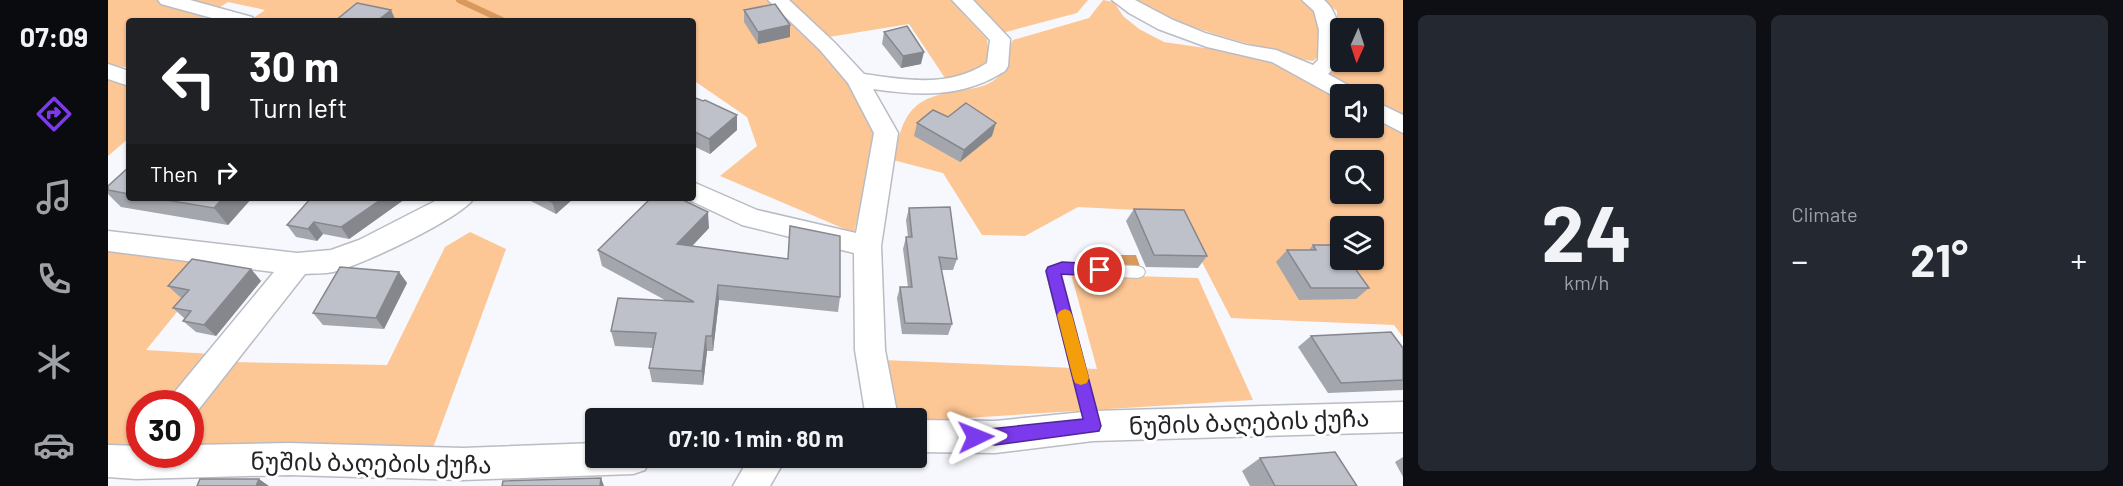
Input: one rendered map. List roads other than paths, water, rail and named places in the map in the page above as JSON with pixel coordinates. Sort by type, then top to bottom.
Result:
[{"type":"street","points":[[168,0],[233,18]]},
{"type":"street","points":[[778,0],[828,46],[857,80],[886,133],[867,246],[870,350],[880,408]]},
{"type":"street","points":[[857,80],[941,88],[962,85],[982,78],[997,66],[1000,39],[962,0]]},
{"type":"street","points":[[1122,0],[1150,16],[1183,30],[1246,51],[1268,53],[1291,62],[1330,85]]},
{"type":"street","points":[[1312,0],[1323,9],[1329,30],[1329,62],[1314,76]]},
{"type":"street","points":[[108,71],[126,78]]},
{"type":"street","points":[[1384,114],[1403,125]]},
{"type":"street","points":[[696,192],[751,218],[867,246]]},
{"type":"street","points":[[108,241],[297,264],[333,261],[369,247],[423,221],[456,201]]},
{"type":"street","points":[[195,390],[297,264]]},
{"type":"street","name":"ნუშის ბაღების ქუჩა","points":[[927,436],[995,437],[1093,426],[1403,417]]},
{"type":"street","name":"ნუშის ბაღების ქუჩა","points":[[204,460],[289,459],[463,464],[585,460]]},
{"type":"street","points":[[750,486],[763,468]]},
{"type":"lane","points":[[1093,426],[1053,271],[1062,268],[1138,272]]},
{"type":"waterway","points":[[459,0],[498,18]]}]
